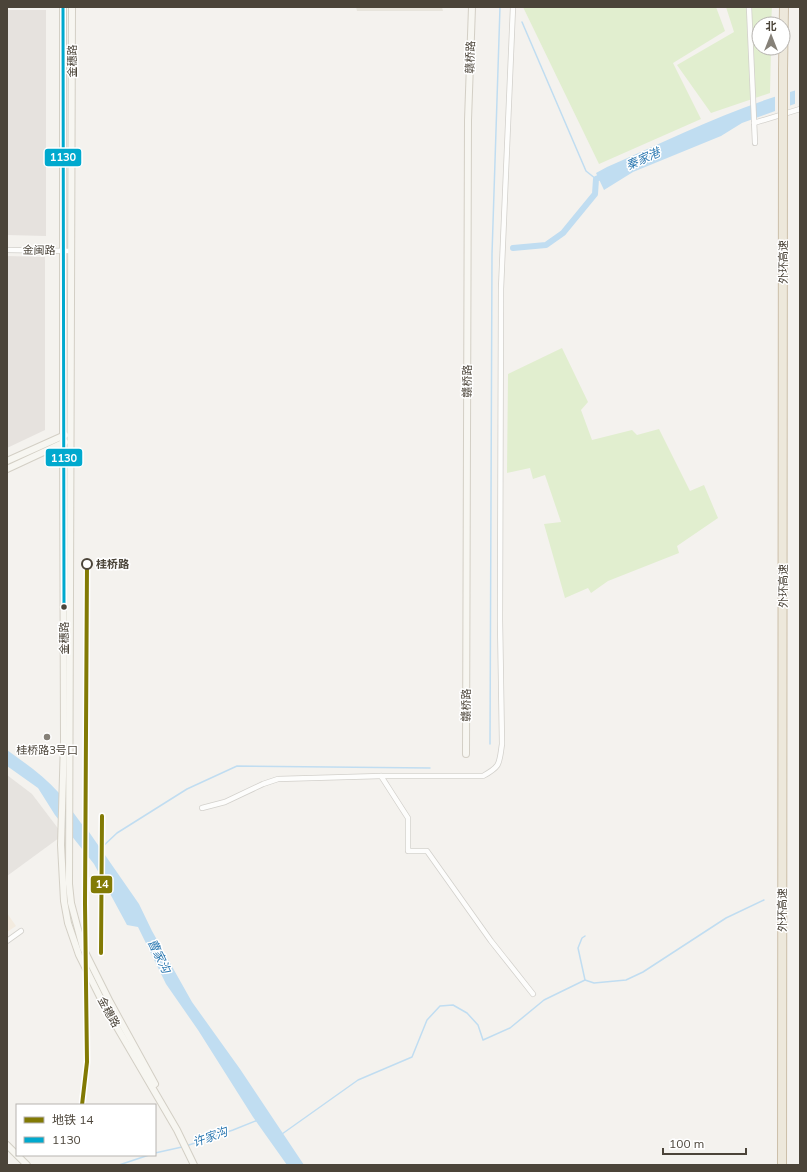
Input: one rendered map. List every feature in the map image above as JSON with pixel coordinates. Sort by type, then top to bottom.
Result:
[{"type":"highway","name":"外环高速","points":[[782,1165],[784,7]]},
{"type":"street","name":"金穗路","points":[[63,7],[62,436],[66,772],[70,795],[69,884],[71,904],[83,948],[196,1165]]},
{"type":"street","name":"金穗路","points":[[72,7],[70,437],[66,772],[62,792],[61,845],[64,901],[68,923],[79,955],[104,1005],[178,1130]]},
{"type":"street","name":"赣桥路","points":[[466,754],[468,120],[472,7]]},
{"type":"street","points":[[202,808],[225,802],[262,784],[278,779],[381,776],[483,776],[495,769],[500,760],[502,744],[500,620],[501,289],[513,7]]},
{"type":"street","points":[[749,7],[755,143]]},
{"type":"street","points":[[754,121],[800,109]]},
{"type":"street","name":"金闽路","points":[[7,250],[71,251]]},
{"type":"street","points":[[7,461],[62,436],[70,437]]},
{"type":"street","points":[[7,469],[63,443],[70,437]]},
{"type":"street","points":[[381,776],[408,818],[408,851],[427,851],[491,941],[533,994]]},
{"type":"street","points":[[7,941],[21,931]]},
{"type":"street","points":[[7,1145],[16,1154]]},
{"type":"street","points":[[18,1156],[27,1165]]},
{"type":"shaded area","points":[[356,7],[442,7],[443,11],[357,11]]},
{"type":"shaded area","points":[[7,10],[46,10],[46,236],[7,235]]},
{"type":"shaded area","points":[[7,256],[45,257],[45,430],[7,448]]},
{"type":"shaded area","points":[[7,775],[32,794],[63,835],[7,876]]},
{"type":"shaded area","points":[[7,913],[16,926],[7,932]]},
{"type":"green space","points":[[523,7],[716,7],[725,31],[673,63],[701,119],[599,164]]},
{"type":"green space","points":[[726,7],[772,7],[771,16],[751,16],[751,56],[771,56],[770,93],[711,113],[677,65],[734,32]]},
{"type":"green space","points":[[562,348],[588,402],[581,410],[592,440],[632,430],[637,435],[659,429],[690,491],[704,485],[718,518],[677,546],[679,553],[608,581],[591,593],[588,588],[565,598],[544,524],[561,522],[545,475],[533,479],[530,468],[507,473],[508,374]]},
{"type":"water","points":[[800,89],[800,102],[742,123],[721,136],[633,172],[604,190],[596,173],[654,146],[750,105]]},
{"type":"water","name":"曹家沟","points":[[7,750],[34,770],[53,787],[89,832],[139,904],[152,931],[192,1002],[240,1069],[304,1165],[287,1165],[253,1117],[198,1030],[166,984],[138,927],[127,925],[94,864],[55,815],[38,788],[7,766]]},
{"type":"pier","points":[[800,87],[800,104],[795,105],[795,88]]},
{"type":"pier","points":[[790,90],[790,107],[775,113],[775,94]]},
{"type":"waterway","points":[[490,744],[492,254],[500,7]]},
{"type":"waterway","points":[[522,22],[586,171],[596,179]]},
{"type":"waterway","name":"秦家港","points":[[513,248],[546,245],[563,233],[595,194],[596,179],[605,175]]},
{"type":"waterway","points":[[100,849],[117,833],[187,789],[237,766],[430,768]]},
{"type":"waterway","points":[[585,980],[594,983],[626,980],[643,972],[726,918],[764,900]]},
{"type":"waterway","points":[[282,1134],[358,1080],[412,1057],[427,1020],[440,1006],[453,1005],[467,1013],[478,1025],[483,1040],[510,1028],[544,1000],[585,980],[578,948],[582,938],[585,936]]},
{"type":"waterway","name":"许家沟","points":[[186,1146],[258,1120]]},
{"type":"waterway","name":"许家沟","points":[[156,1153],[182,1147]]},
{"type":"waterway","name":"许家沟","points":[[119,1165],[146,1156]]},
{"type":"metro line","name":"14","points":[[82,1104],[87,1062],[85,904],[87,564]]},
{"type":"metro line","name":"14","points":[[101,953],[102,816]]},
{"type":"transit line","name":"1130","points":[[63,7],[64,608]]},
{"type":"place","name":"桂桥路","points":[[87,564]]},
{"type":"place","name":"桂桥路3号口","points":[[47,737]]}]
